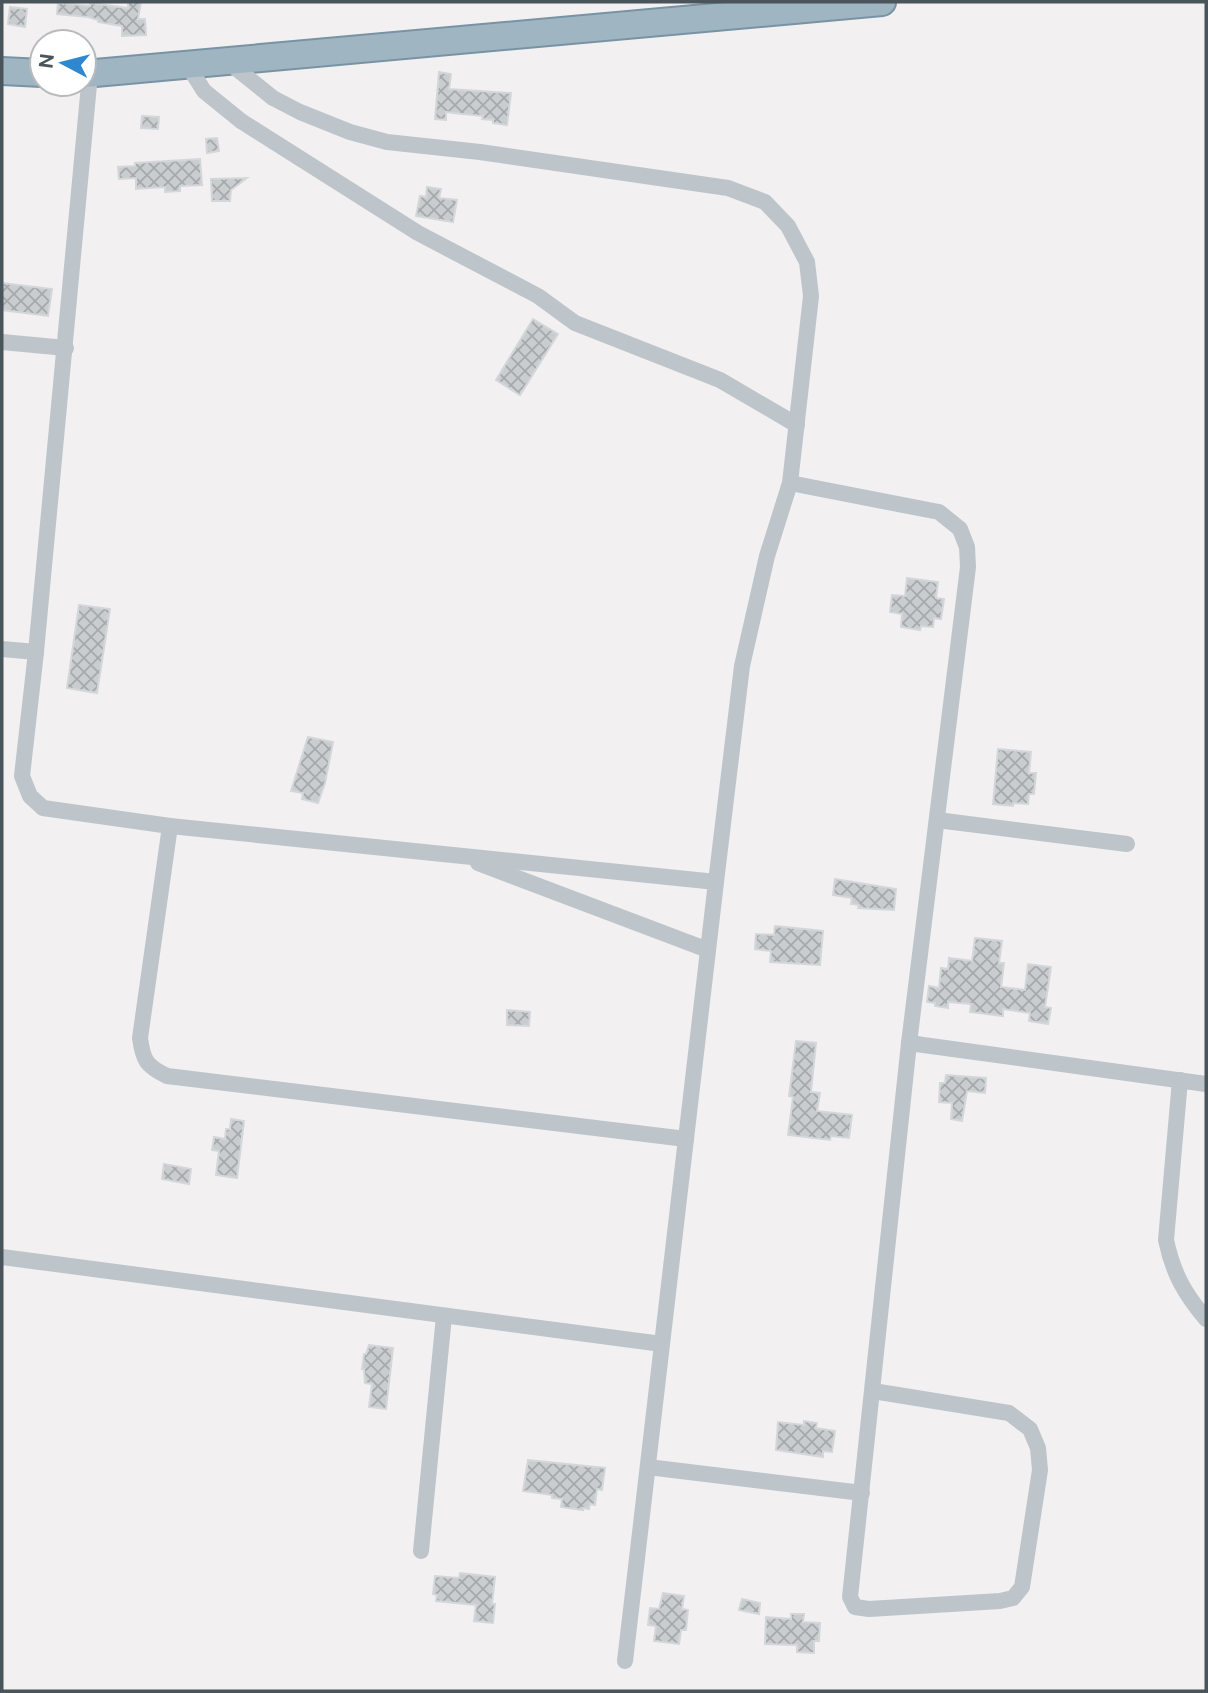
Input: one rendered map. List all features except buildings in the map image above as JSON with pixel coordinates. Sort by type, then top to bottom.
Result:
[{"type":"highway","points":[[98,73],[882,2]]},
{"type":"highway","points":[[2,71],[28,72]]},
{"type":"street","points":[[226,61],[273,98],[350,132],[387,142],[480,152],[728,188],[765,202],[788,226],[807,262],[811,296],[790,483],[767,556],[742,666],[625,1661]]},
{"type":"street","points":[[187,64],[204,92],[241,121],[398,221],[538,296],[575,323],[720,380],[797,425]]},
{"type":"street","points":[[85,98],[66,348],[22,776],[30,796],[43,808],[170,826],[716,881]]},
{"type":"street","points":[[2,342],[66,348]]},
{"type":"street","points":[[790,483],[939,512],[960,529],[967,547],[968,567],[909,1043],[850,1597],[855,1606],[869,1609],[1013,1598],[1022,1587],[1040,1470],[1038,1448],[1030,1429],[1009,1413],[873,1391]]},
{"type":"street","points":[[2,649],[36,652]]},
{"type":"street","points":[[937,820],[1127,845]]},
{"type":"street","points":[[170,826],[140,1038],[142,1056],[153,1069],[167,1076],[686,1139]]},
{"type":"street","points":[[458,855],[708,950]]},
{"type":"street","points":[[909,1043],[1206,1084]]},
{"type":"street","points":[[1180,1080],[1166,1240],[1172,1266],[1187,1296],[1206,1319]]},
{"type":"street","points":[[2,1257],[662,1344]]},
{"type":"street","points":[[421,1551],[444,1315]]},
{"type":"street","points":[[648,1467],[862,1493]]}]
